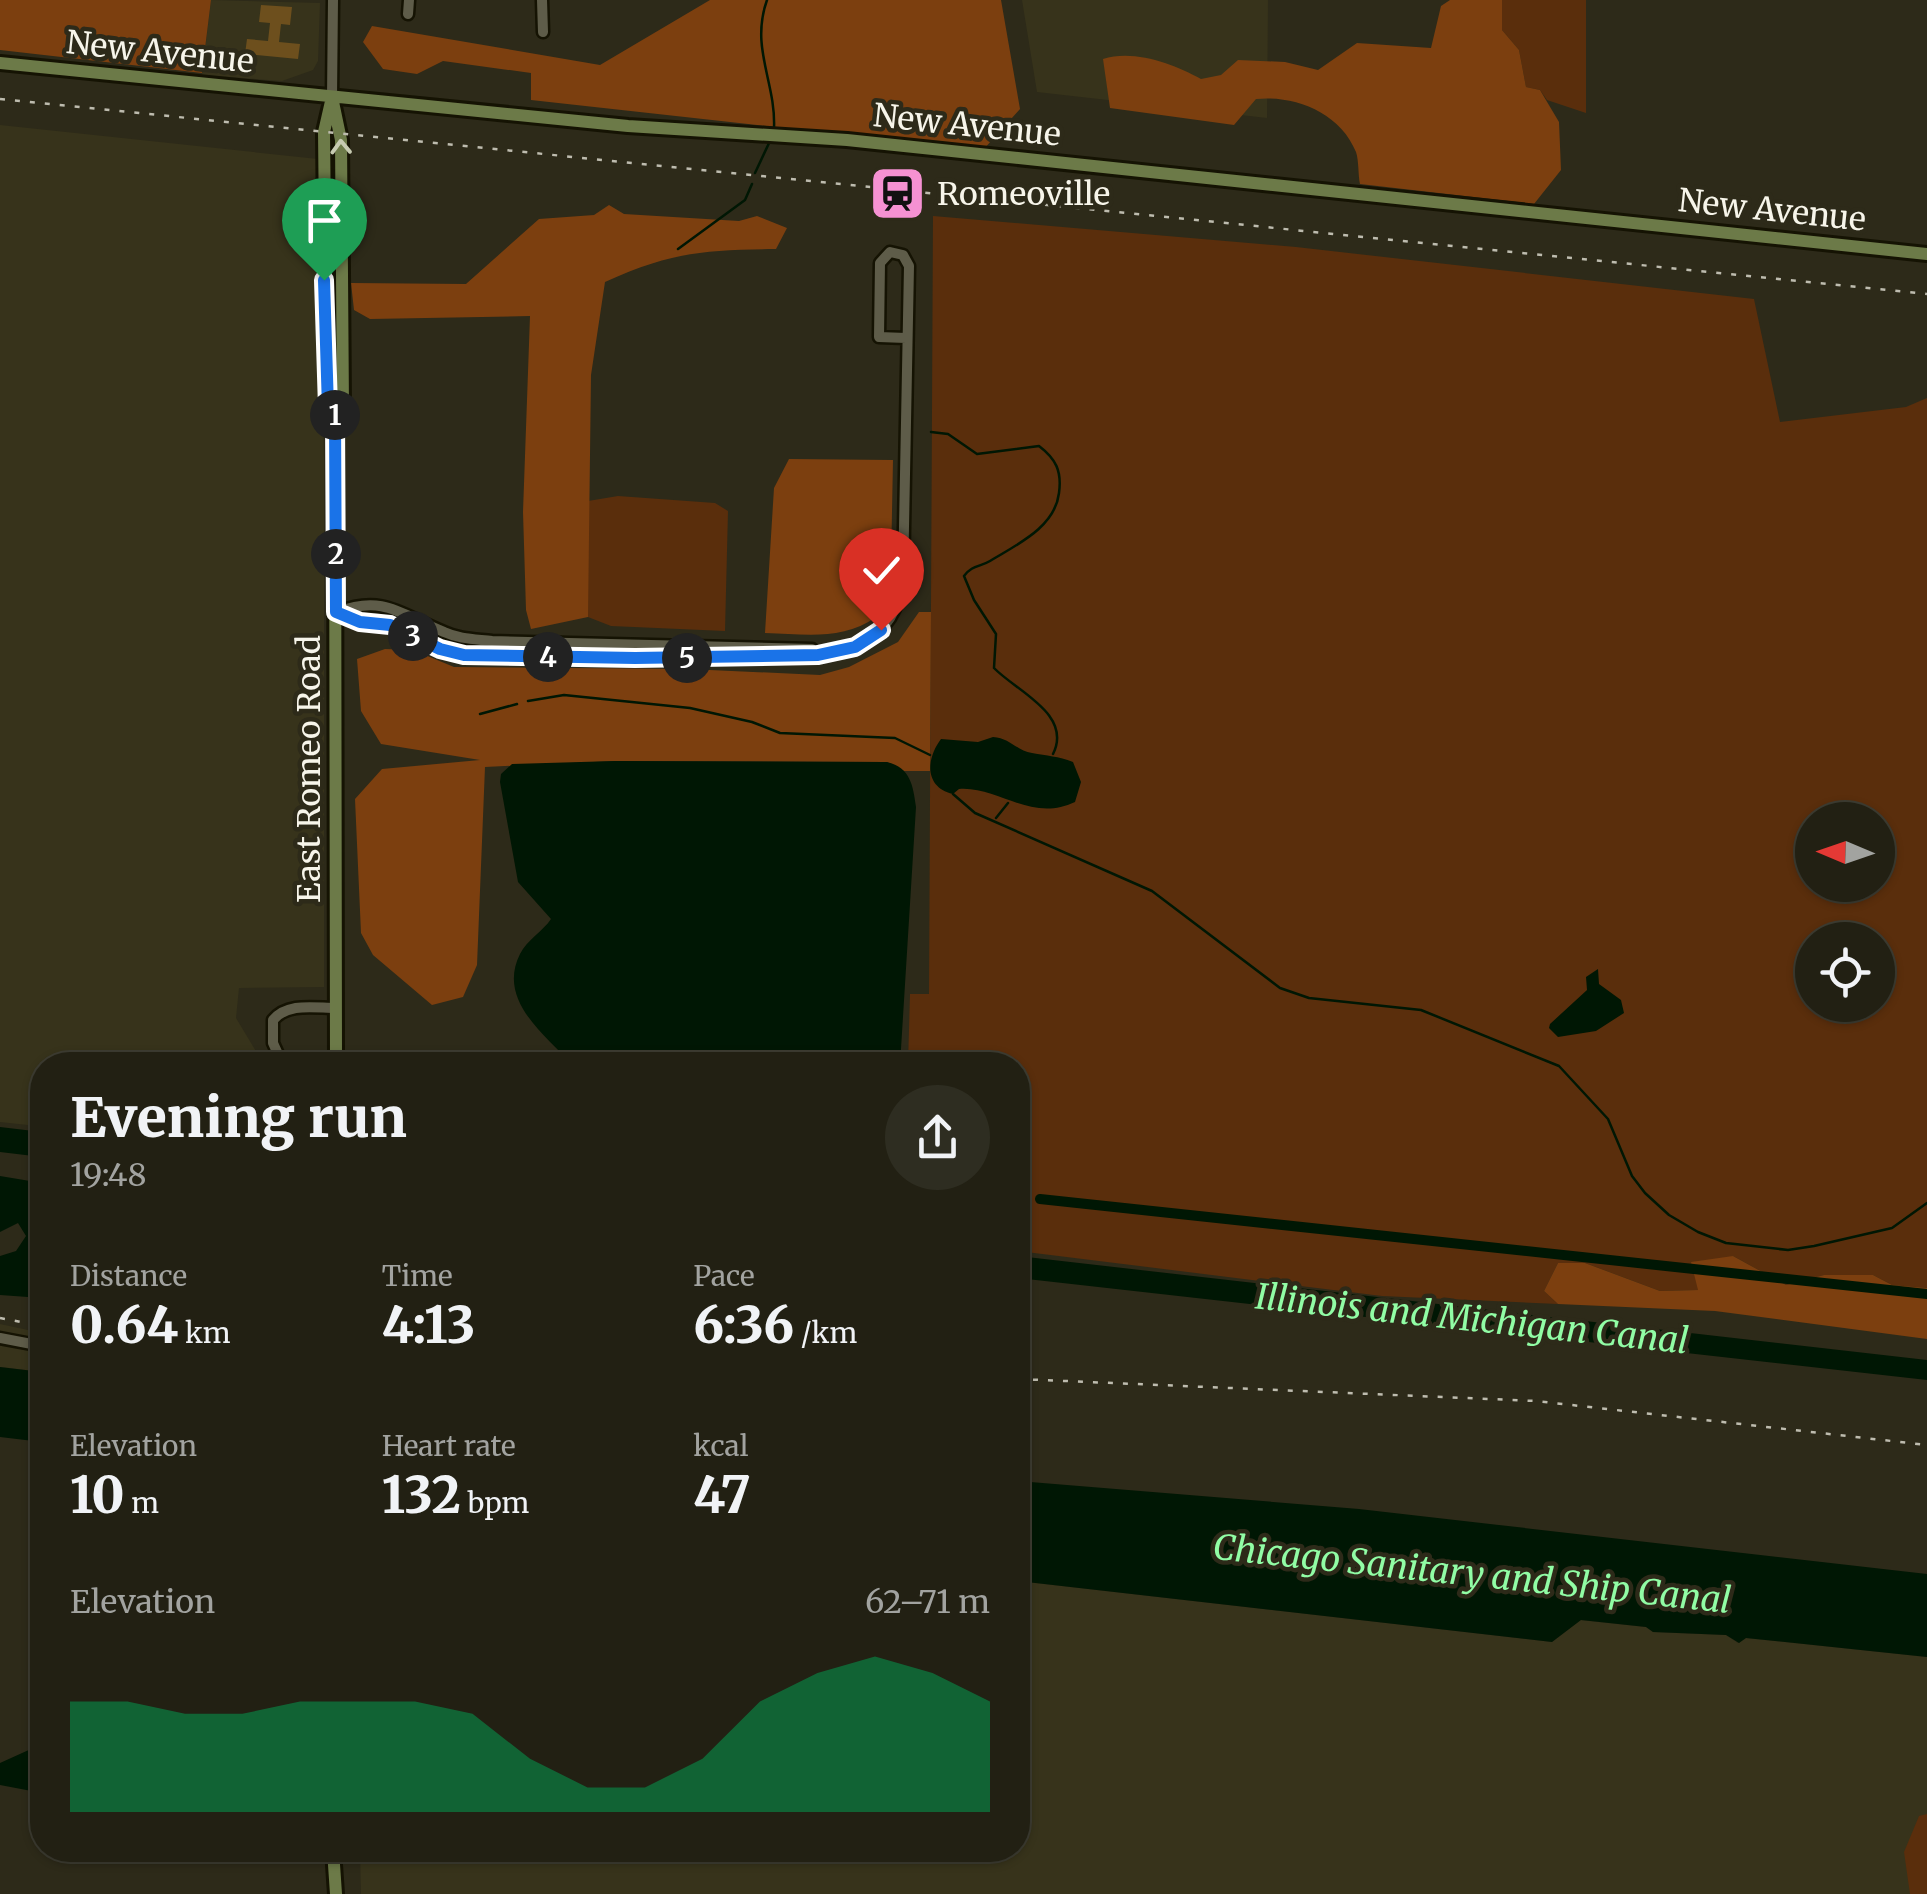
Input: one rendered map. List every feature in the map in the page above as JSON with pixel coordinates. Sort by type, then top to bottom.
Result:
[{"type":"main road","name":"New Avenue","points":[[0,63],[628,126],[847,140],[1927,254]]},
{"type":"main road","name":"East Romeo Road","points":[[332,97],[341,133],[343,408],[335,414],[336,1052]]},
{"type":"main road","points":[[335,1862],[336,1894]]},
{"type":"street","points":[[332,0],[332,97]]},
{"type":"street","points":[[408,0],[408,14]]},
{"type":"street","points":[[542,0],[542,32]]},
{"type":"street","points":[[336,612],[360,622],[390,625],[440,649],[464,655],[635,658],[832,652],[855,647],[881,630],[894,613],[902,591],[909,266],[904,255],[890,252],[880,262],[879,337],[906,338]]},
{"type":"street","points":[[336,612],[360,603],[384,606],[454,636],[492,641],[627,642],[832,652]]},
{"type":"street","points":[[277,1052],[273,1020],[279,1013],[288,1008],[336,1008]]},
{"type":"street","points":[[0,1338],[30,1344]]},
{"type":"shaded area","points":[[0,0],[211,0],[202,73],[0,50]]},
{"type":"shaded area","points":[[211,0],[320,3],[318,61],[313,70],[282,81],[202,75]]},
{"type":"shaded area","points":[[710,0],[1001,0],[1020,109],[983,150],[531,100],[531,73],[443,61],[417,74],[383,69],[363,42],[372,26],[600,65]]},
{"type":"shaded area","points":[[1022,0],[1268,0],[1267,118],[1037,92]]},
{"type":"shaded area","points":[[1450,0],[1502,0],[1502,30],[1519,50],[1526,87],[1540,90],[1559,122],[1561,170],[1534,204],[1360,184],[1356,152],[1349,138],[1327,117],[1300,103],[1256,99],[1234,125],[1110,108],[1103,59],[1128,56],[1154,60],[1201,79],[1221,75],[1238,60],[1285,62],[1318,70],[1357,43],[1431,48],[1441,6]]},
{"type":"shaded area","points":[[1502,0],[1586,0],[1586,113],[1547,100],[1540,90],[1526,87],[1519,50],[1502,30]]},
{"type":"shaded area","points":[[0,125],[318,159],[324,457],[324,987],[239,988],[236,1018],[256,1052],[30,1052],[30,1125],[0,1122]]},
{"type":"shaded area","points":[[609,205],[624,214],[739,221],[757,216],[787,228],[776,249],[688,255],[649,264],[605,282],[591,375],[588,617],[531,629],[526,610],[523,512],[530,316],[370,319],[354,310],[351,283],[466,284],[539,219],[594,215]]},
{"type":"shaded area","points":[[933,216],[1296,247],[1754,299],[1780,422],[1906,407],[1927,398],[1927,1288],[1892,1285],[1873,1275],[1824,1275],[1786,1285],[1733,1256],[1698,1290],[1660,1291],[1585,1263],[1558,1263],[1544,1291],[1558,1304],[1382,1296],[1030,1252],[1030,1052],[908,1052],[910,994],[929,994]]},
{"type":"shaded area","points":[[789,459],[893,460],[891,564],[876,617],[863,625],[836,633],[765,633],[774,488]]},
{"type":"shaded area","points":[[618,496],[715,503],[728,511],[725,631],[611,626],[588,617],[588,501]]},
{"type":"shaded area","points":[[919,612],[931,612],[930,771],[904,771],[887,762],[615,761],[485,767],[477,965],[463,997],[432,1005],[373,955],[361,933],[355,799],[382,769],[480,760],[381,744],[361,711],[357,659],[385,649],[413,650],[454,667],[688,669],[820,675],[849,667],[898,642]]},
{"type":"shaded area","points":[[1733,1256],[1786,1285],[1824,1275],[1873,1275],[1892,1285],[1927,1288],[1927,1339],[1715,1311],[1558,1304],[1544,1291],[1558,1263],[1585,1263],[1660,1291],[1698,1290],[1691,1262]]},
{"type":"shaded area","points":[[0,1324],[30,1330],[30,1371],[0,1367]]},
{"type":"shaded area","points":[[1030,1582],[1552,1642],[1580,1620],[1646,1627],[1653,1632],[1726,1635],[1738,1643],[1746,1638],[1927,1657],[1927,1894],[361,1894],[360,1862],[1030,1862]]},
{"type":"shaded area","points":[[1927,1814],[1927,1894],[1910,1894],[1904,1852],[1919,1816]]},
{"type":"water","points":[[993,737],[1027,752],[1073,762],[1081,782],[1075,802],[1044,808],[973,790],[959,789],[953,794],[937,785],[930,771],[932,755],[941,739],[978,742]]},
{"type":"water","points":[[887,762],[901,769],[912,785],[916,807],[901,1052],[560,1052],[527,1015],[514,986],[520,954],[551,919],[518,882],[500,782],[501,774],[512,764]]},
{"type":"water","points":[[1598,969],[1599,984],[1621,1000],[1624,1013],[1596,1031],[1558,1037],[1550,1024],[1587,990],[1586,977]]},
{"type":"water","points":[[0,1127],[30,1131],[30,1156],[0,1152]]},
{"type":"water","points":[[0,1176],[30,1181],[30,1297],[0,1295],[0,1256],[16,1251],[26,1236],[18,1223],[0,1232]]},
{"type":"water","name":"Illinois and Michigan Canal","points":[[1030,1257],[1927,1360],[1927,1380],[1030,1279]]},
{"type":"water","points":[[0,1367],[30,1371],[30,1441],[0,1437]]},
{"type":"water","name":"Chicago Sanitary and Ship Canal","points":[[1030,1482],[1359,1509],[1927,1574],[1927,1657],[1746,1638],[1739,1643],[1726,1635],[1653,1632],[1646,1627],[1581,1620],[1552,1642],[1030,1582]]},
{"type":"water","points":[[30,1749],[30,1791],[0,1785],[0,1763]]},
{"type":"building","points":[[261,5],[292,7],[290,25],[281,24],[279,42],[300,44],[298,59],[245,54],[247,39],[268,41],[270,23],[259,22]]},
{"type":"waterway","points":[[767,0],[761,34],[774,128]]},
{"type":"waterway","points":[[755,173],[770,141]]},
{"type":"waterway","points":[[678,249],[745,200],[752,184]]},
{"type":"waterway","points":[[931,432],[948,434],[977,454],[1039,446],[1056,466],[1059,493],[1043,525],[964,576],[996,634],[994,668],[1049,715],[1057,740],[1053,754]]},
{"type":"waterway","points":[[528,701],[564,695],[690,708],[752,722],[780,733],[895,738],[930,755]]},
{"type":"waterway","points":[[480,714],[517,704]]},
{"type":"waterway","points":[[953,794],[975,813],[1152,891],[1280,988],[1309,998],[1421,1010],[1559,1066],[1608,1119],[1632,1176],[1645,1193],[1669,1215],[1698,1232],[1726,1243],[1788,1250],[1892,1228],[1927,1203]]},
{"type":"waterway","points":[[996,818],[1008,803]]},
{"type":"waterway","points":[[1040,1199],[1927,1294]]},
{"type":"railway","points":[[0,99],[1927,294]]},
{"type":"railway","points":[[0,1318],[30,1324]]},
{"type":"railway","points":[[1030,1380],[1536,1401],[1927,1445]]},
{"type":"place","name":"Romeoville","points":[[898,194]]},
{"type":"route","points":[[324,280],[328,408],[335,414],[336,612],[360,622],[390,625],[440,649],[464,655],[518,657],[818,655],[855,647],[881,630]]}]
